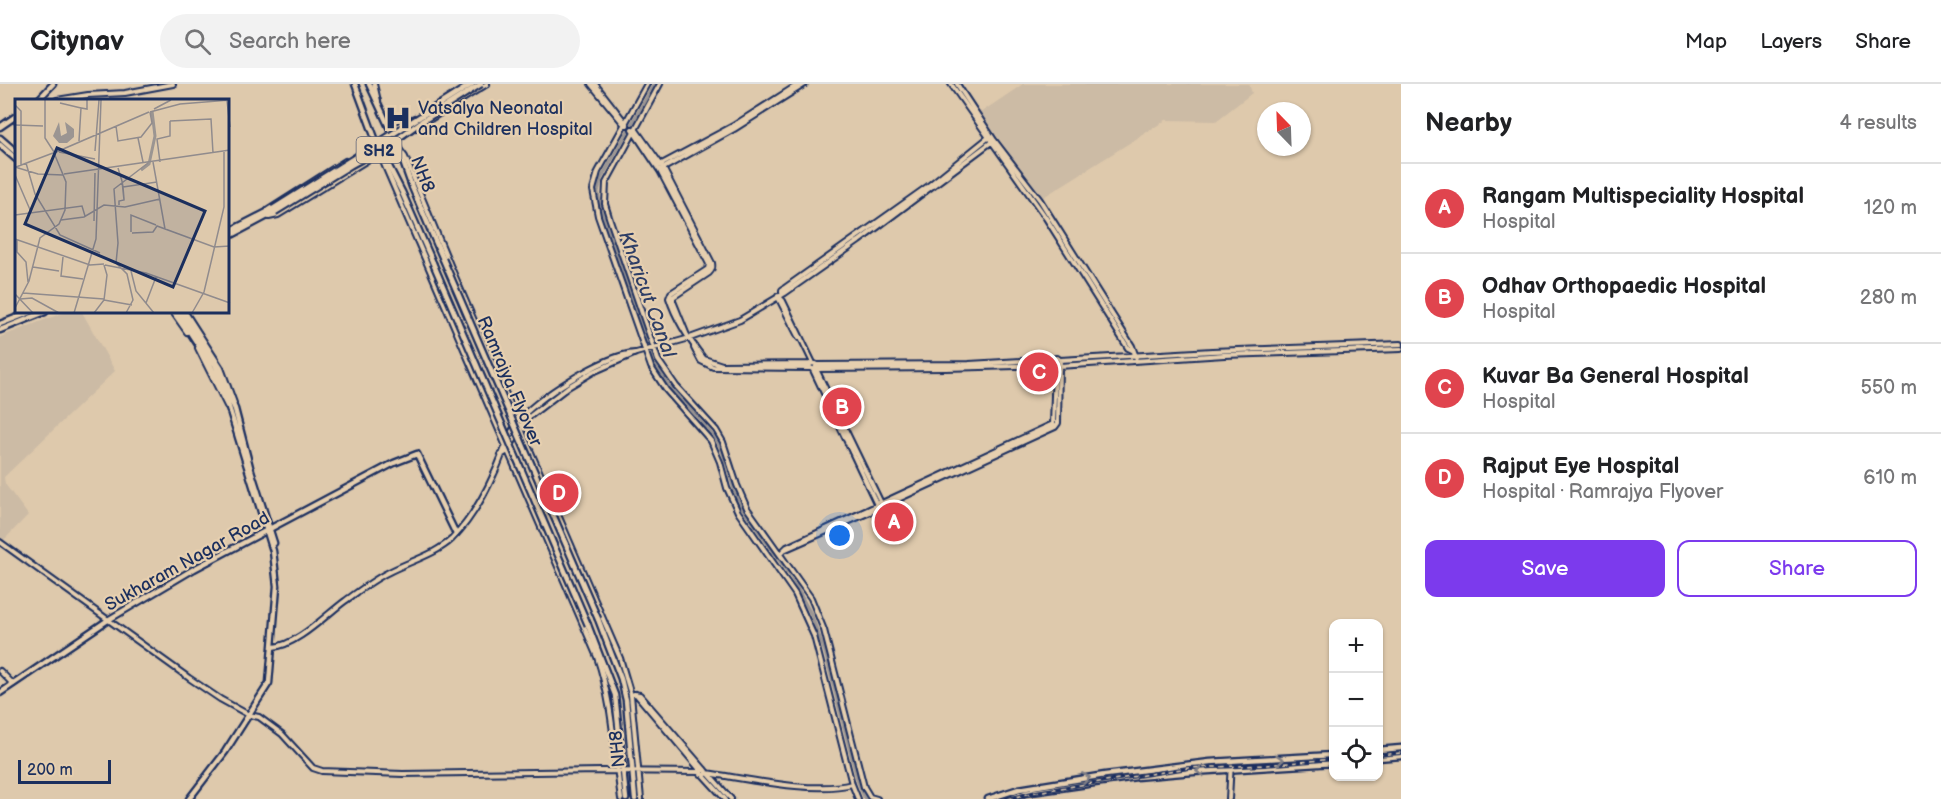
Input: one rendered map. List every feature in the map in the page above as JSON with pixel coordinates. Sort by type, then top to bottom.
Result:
[{"type":"main road","points":[[37,99],[52,84]]},
{"type":"main road","points":[[356,84],[361,98]]},
{"type":"main road","name":"NH8","points":[[369,84],[397,145],[414,192],[434,232],[436,242]]},
{"type":"main road","name":"SH2","points":[[274,211],[470,84]]},
{"type":"main road","name":"SH2","points":[[230,231],[274,211],[384,148],[481,84]]},
{"type":"main road","points":[[361,98],[366,90],[372,93]]},
{"type":"main road","name":"Ramrajya Flyover","points":[[361,98],[376,141],[404,196],[594,638],[615,695],[623,799]]},
{"type":"main road","points":[[0,125],[15,116]]},
{"type":"main road","points":[[0,138],[14,151]]},
{"type":"main road","points":[[0,145],[14,151]]},
{"type":"main road","points":[[404,196],[414,192]]},
{"type":"main road","name":"SH2","points":[[230,236],[264,216]]},
{"type":"main road","points":[[436,242],[444,250]]},
{"type":"main road","name":"Ramrajya Flyover","points":[[436,242],[598,619],[621,679],[625,697]]},
{"type":"main road","points":[[425,245],[425,256]]},
{"type":"main road","points":[[0,324],[26,314]]},
{"type":"main road","points":[[0,330],[40,314]]},
{"type":"main road","points":[[180,314],[218,375],[233,410],[276,551],[280,587],[272,684],[218,768],[191,799]]},
{"type":"main road","name":"Sukharam Nagar Road","points":[[0,693],[108,620],[194,569],[394,463],[417,454],[456,534]]},
{"type":"main road","points":[[586,631],[594,638]]},
{"type":"main road","name":"NH8","points":[[625,697],[635,799]]},
{"type":"main road","points":[[1383,750],[1401,748]]},
{"type":"main road","points":[[988,799],[1019,789],[1054,783],[1188,765],[1329,755]]},
{"type":"main road","points":[[1383,758],[1401,756]]},
{"type":"main road","points":[[1010,799],[1025,793],[1136,777],[1329,763]]},
{"type":"street","points":[[63,99],[125,93],[173,84]]},
{"type":"street","points":[[374,84],[380,108]]},
{"type":"street","points":[[390,130],[416,118],[470,84]]},
{"type":"street","points":[[487,84],[397,145],[405,157],[434,232],[444,250],[610,632],[633,694],[725,799]]},
{"type":"street","points":[[593,84],[630,127],[660,168],[711,265],[671,293],[669,300],[701,361],[713,367],[729,369],[1060,360],[1336,345],[1401,347]]},
{"type":"street","points":[[647,84],[608,176],[604,192],[605,204],[653,347],[663,368],[716,430],[723,442],[747,508],[811,598],[824,630],[864,787],[870,797],[877,799]]},
{"type":"street","points":[[660,84],[598,172],[594,196],[598,216],[651,367],[666,390],[711,441],[738,512],[786,580],[808,622],[819,651],[852,784],[858,799]]},
{"type":"street","points":[[660,168],[733,126],[799,84]]},
{"type":"street","points":[[660,168],[734,129],[805,84]]},
{"type":"street","points":[[951,84],[1036,202],[1128,348],[1138,360]]},
{"type":"street","points":[[957,84],[991,139]]},
{"type":"street","points":[[501,455],[508,451],[525,420],[568,387],[593,372],[645,349],[690,338],[740,320],[780,296],[859,241],[991,139]]},
{"type":"street","points":[[264,216],[272,206],[376,141]]},
{"type":"street","points":[[264,216],[278,215],[383,154],[384,164],[599,664],[608,695],[620,771]]},
{"type":"street","points":[[780,296],[779,302],[813,366],[879,505]]},
{"type":"street","points":[[180,314],[233,410]]},
{"type":"street","points":[[180,314],[221,368],[232,396],[233,410]]},
{"type":"street","points":[[813,366],[946,368],[1056,366],[1401,347]]},
{"type":"street","points":[[275,647],[303,634],[328,613],[386,574],[451,540],[480,499],[518,421],[529,410],[573,379],[609,360],[636,353]]},
{"type":"street","points":[[780,554],[786,549],[789,550],[879,505],[1053,424],[1056,366],[1054,359]]},
{"type":"street","points":[[1056,366],[1060,360]]},
{"type":"street","points":[[0,542],[219,699],[250,715],[259,717],[282,734],[313,768],[322,771],[403,774],[703,772],[816,788],[838,788],[852,784]]},
{"type":"street","points":[[0,671],[13,684]]},
{"type":"street","points":[[625,697],[633,694]]},
{"type":"street","points":[[633,694],[641,799]]},
{"type":"street","points":[[1229,799],[1231,762]]},
{"type":"street","points":[[703,772],[730,799]]},
{"type":"shaded area","points":[[1023,84],[1249,84],[1252,93],[1216,121],[1166,120],[1042,198],[980,113]]},
{"type":"shaded area","points":[[60,314],[83,314],[115,371],[4,477],[5,484],[28,515],[3,541],[0,538],[0,337]]},
{"type":"waterway","name":"Kharicut Canal","points":[[654,84],[601,179],[598,192],[601,210],[653,360],[668,385],[717,440],[738,502],[791,577],[811,614],[825,652],[858,782],[865,799]]},
{"type":"railway","points":[[1383,755],[1401,753]]},
{"type":"railway","points":[[1008,799],[1036,792],[1188,768],[1329,759]]},
{"type":"place","name":"Vatsalya Neonatal and Children Hospital","points":[[398,118]]},
{"type":"place","name":"Kuvar Ba General Hospital","points":[[1039,372]]},
{"type":"place","name":"Odhav Orthopaedic Hospital","points":[[842,407]]},
{"type":"place","name":"Rajput Eye Hospital","points":[[559,493]]},
{"type":"place","name":"Rangam Multispeciality Hospital","points":[[894,522]]}]
